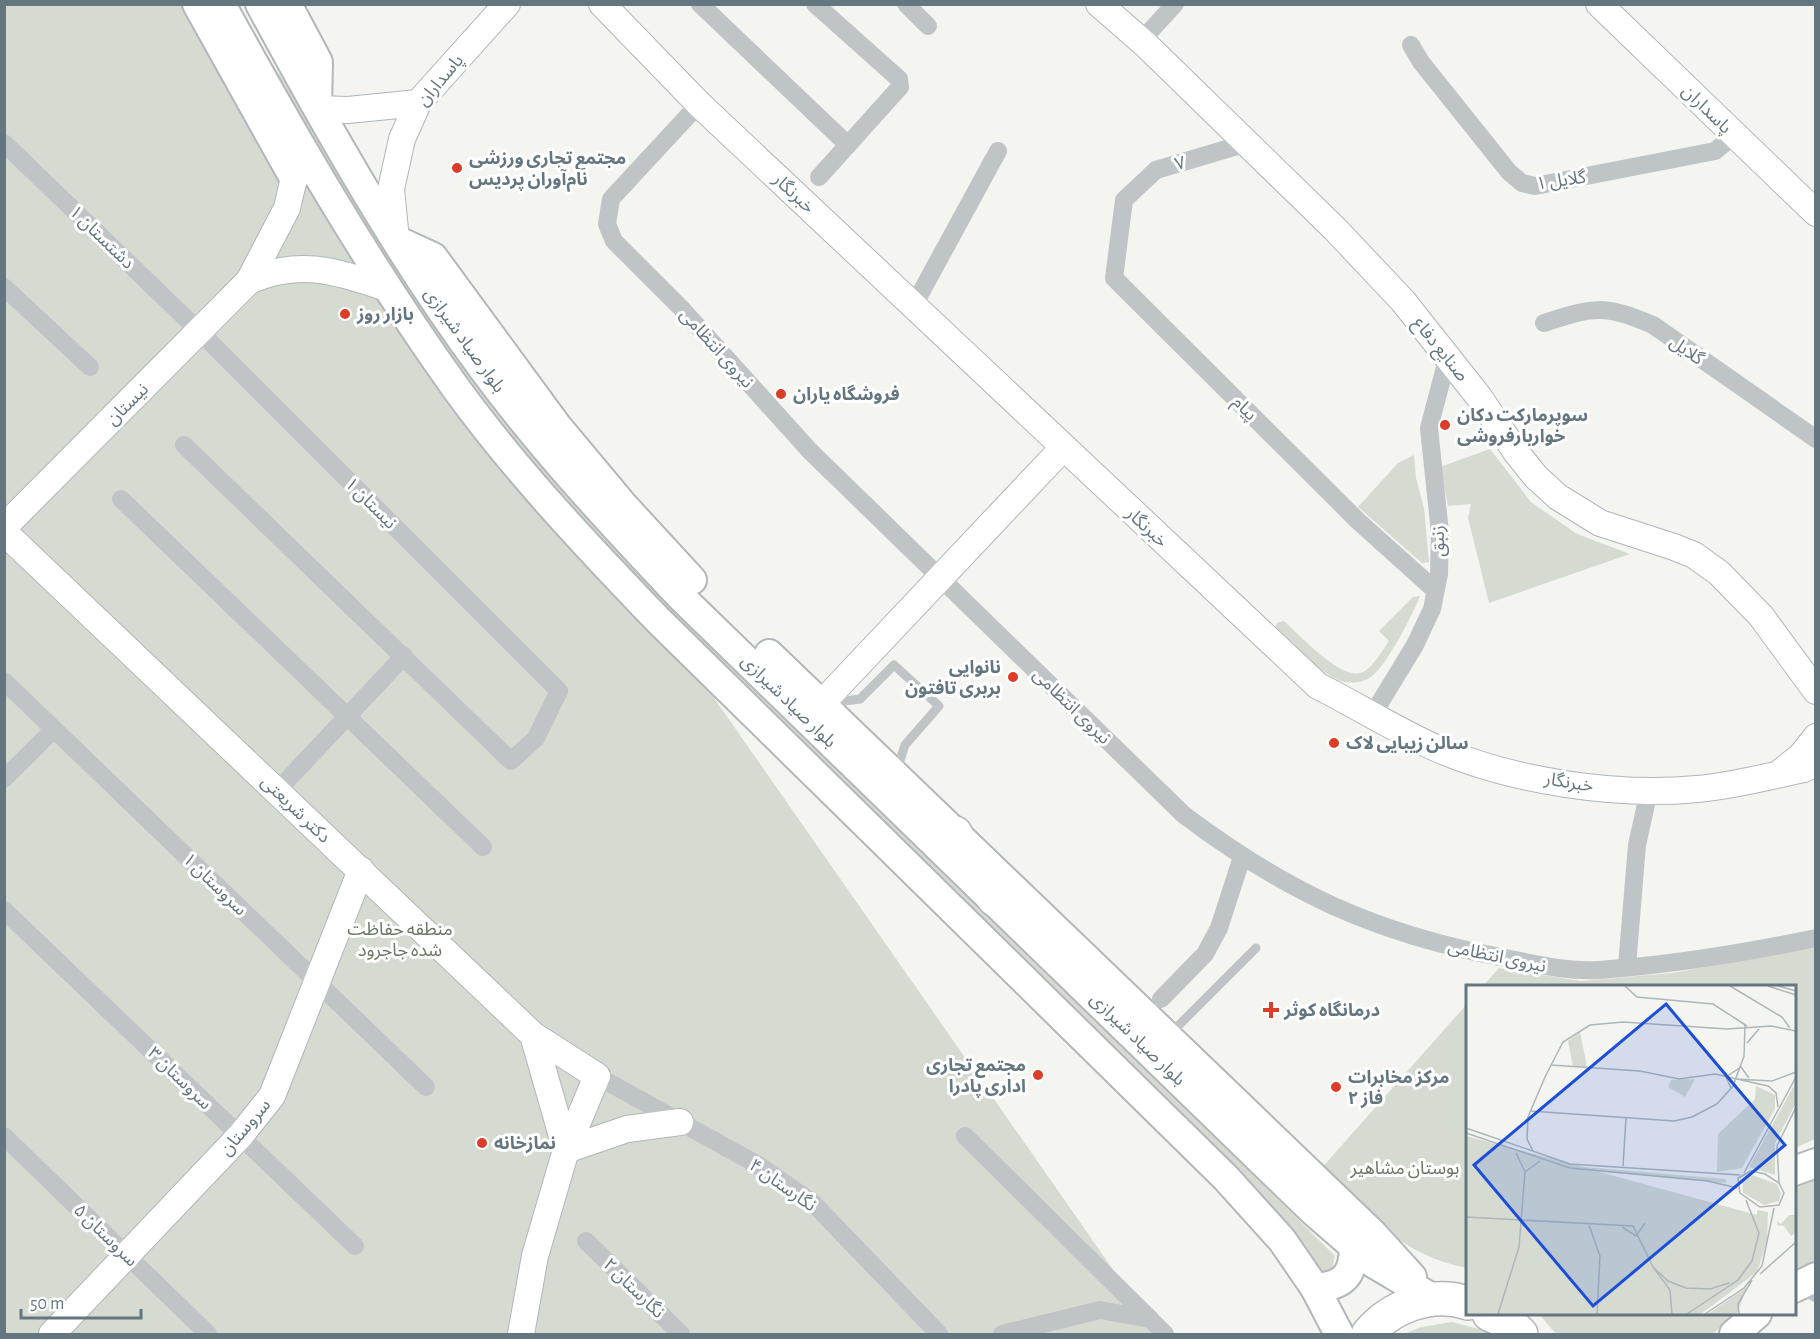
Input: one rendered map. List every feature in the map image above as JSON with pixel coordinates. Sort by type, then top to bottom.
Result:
[{"type":"highway","points":[[955,833],[994,899]]},
{"type":"highway","points":[[1368,1335],[1388,1315],[1404,1307],[1432,1299],[1466,1304]]},
{"type":"highway","points":[[1493,1315],[1511,1324],[1521,1335]]},
{"type":"main road","points":[[197,4],[294,178]]},
{"type":"main road","name":"بلوار صیاد شیرازی","points":[[222,4],[288,125],[387,288],[456,388],[515,463],[583,542],[665,628],[1227,1178],[1282,1240],[1315,1288],[1339,1335]]},
{"type":"main road","name":"بلوار صیاد شیرازی","points":[[260,4],[317,109],[396,240],[483,369],[541,442],[608,520],[680,596],[1313,1211],[1354,1248],[1402,1283],[1432,1299]]},
{"type":"main road","points":[[287,4],[318,62],[317,109]]},
{"type":"main road","points":[[396,240],[433,257],[502,354],[623,505],[694,581],[1372,1233],[1432,1299]]},
{"type":"main road","points":[[1796,1170],[1815,1163]]},
{"type":"main road","points":[[1315,1288],[1331,1287],[1345,1278],[1353,1264],[1354,1248]]},
{"type":"main road","points":[[1796,1287],[1815,1277]]},
{"type":"main road","points":[[1734,1335],[1756,1315]]},
{"type":"street","name":"پاسداران","points":[[396,240],[391,189],[402,140],[418,103],[507,4]]},
{"type":"street","name":"خبرنگار","points":[[602,4],[699,104],[1318,686],[1439,749],[1495,767],[1555,782],[1650,790],[1698,789],[1812,767]]},
{"type":"street","points":[[700,4],[848,145]]},
{"type":"street","points":[[815,4],[899,79],[900,87],[819,177]]},
{"type":"street","points":[[906,4],[928,26]]},
{"type":"street","name":"صنایع دفاع","points":[[1099,4],[1141,40],[1360,255],[1448,356],[1518,456],[1558,497],[1600,523],[1694,555],[1719,573],[1761,616],[1815,692]]},
{"type":"street","points":[[1141,40],[1175,4]]},
{"type":"street","name":"پاسداران","points":[[1599,4],[1815,213]]},
{"type":"street","name":"گلایل ۱","points":[[1411,45],[1421,62],[1509,172],[1522,183],[1535,186],[1715,151],[1734,135]]},
{"type":"street","points":[[317,109],[348,110],[418,103]]},
{"type":"street","name":"نیروی انتظامی","points":[[699,104],[611,199],[607,224],[614,241],[681,308],[810,451],[1184,814],[1242,857],[1318,901],[1395,932],[1486,955],[1562,969],[1598,970],[1701,959],[1815,938]]},
{"type":"street","points":[[249,280],[287,208],[294,178],[288,125]]},
{"type":"street","name":"دشتستان ۱","points":[[4,143],[199,331]]},
{"type":"street","name":"۷","points":[[1124,200],[1156,170],[1247,143]]},
{"type":"street","points":[[914,305],[998,151]]},
{"type":"street","name":"پیام","points":[[1124,200],[1114,278],[1358,521],[1436,590]]},
{"type":"street","points":[[249,280],[273,270],[326,269],[387,288]]},
{"type":"street","name":"نیستان","points":[[4,530],[249,280]]},
{"type":"street","points":[[4,287],[90,368]]},
{"type":"street","name":"گلایل","points":[[1544,323],[1588,308],[1624,313],[1653,325],[1815,439]]},
{"type":"street","name":"نیستان ۱","points":[[199,331],[559,691],[536,738],[511,761],[404,656]]},
{"type":"street","name":"زنبق","points":[[1373,714],[1415,645],[1432,609],[1436,590],[1440,533],[1429,428],[1448,356]]},
{"type":"street","points":[[184,445],[404,656],[277,791]]},
{"type":"street","points":[[821,704],[1063,448]]},
{"type":"street","points":[[121,499],[483,847]]},
{"type":"street","name":"دکتر شریعتی","points":[[4,530],[533,1035],[597,1076]]},
{"type":"street","name":"سروستان ۱","points":[[4,681],[426,1087]]},
{"type":"street","points":[[4,779],[54,729]]},
{"type":"street","points":[[1778,774],[1801,756],[1815,737]]},
{"type":"street","points":[[1627,966],[1637,846],[1650,790]]},
{"type":"street","points":[[1161,999],[1205,954],[1219,928],[1242,857]]},
{"type":"street","name":"سروستان","points":[[52,1335],[240,1136],[272,1096],[361,870]]},
{"type":"street","name":"سروستان ۳","points":[[4,910],[355,1246]]},
{"type":"street","points":[[533,1035],[566,1150]]},
{"type":"street","points":[[521,1335],[535,1256],[566,1150],[597,1076]]},
{"type":"street","name":"نگارستان ۴","points":[[597,1076],[758,1165],[813,1203],[939,1335]]},
{"type":"street","points":[[566,1150],[627,1129],[680,1122]]},
{"type":"street","name":"سروستان ۵","points":[[4,1136],[208,1335]]},
{"type":"street","points":[[965,1136],[1165,1335]]},
{"type":"street","name":"نگارستان ۲","points":[[586,1241],[681,1335]]},
{"type":"street","points":[[1002,1335],[1100,1310],[1150,1318]]},
{"type":"lane","points":[[821,704],[860,699],[894,665],[939,705],[905,745],[895,775]]},
{"type":"lane","points":[[1167,1036],[1256,948]]},
{"type":"lane","points":[[1796,1288],[1815,1298]]},
{"type":"green space","name":"منطقه حفاظت شده جاجرود","points":[[5,5],[231,5],[600,534],[598,526],[1335,1256],[1331,1274],[1312,1274],[631,579],[1158,1334],[5,1334]]},
{"type":"green space","points":[[1490,449],[1531,502],[1577,534],[1630,554],[1489,603],[1468,518],[1471,504],[1448,506],[1440,467]]},
{"type":"green space","points":[[1414,455],[1416,478],[1424,508],[1429,562],[1422,563],[1358,507],[1398,463]]},
{"type":"green space","points":[[1420,596],[1406,626],[1385,661],[1372,676],[1353,683],[1333,678],[1324,672],[1275,628],[1277,623],[1284,621],[1334,665],[1356,673],[1369,668],[1389,641],[1379,631],[1413,597]]},
{"type":"green space","points":[[1815,947],[1815,1139],[1796,1148],[1796,985],[1484,985],[1499,968],[1581,981],[1672,973]]},
{"type":"green space","name":"بوستان مشاهیر","points":[[1466,1005],[1466,1268],[1424,1254],[1386,1231],[1319,1171]]},
{"type":"green space","points":[[1815,1179],[1815,1265],[1796,1273],[1796,1187]]},
{"type":"green space","points":[[1540,1315],[1733,1315],[1713,1334],[1556,1334]]},
{"type":"green space","points":[[1452,1322],[1483,1330],[1489,1334],[1404,1334],[1421,1327]]},
{"type":"place","name":"مجتمع تجاری ورزشی نام‌آوران پردیس","points":[[457,168]]},
{"type":"place","name":"بازار روز","points":[[345,314]]},
{"type":"place","name":"فروشگاه یاران","points":[[781,394]]},
{"type":"place","name":"سوپرمارکت دکان خواربارفروشی","points":[[1445,425]]},
{"type":"place","name":"نانوایی بربری تافتون","points":[[1013,677]]},
{"type":"place","name":"سالن زیبایی لاک","points":[[1334,743]]},
{"type":"place","name":"درمانگاه کوثر","points":[[1271,1010]]},
{"type":"place","name":"مجتمع تجاری اداری پادرا","points":[[1038,1075]]},
{"type":"place","name":"مرکز مخابرات فاز ۲","points":[[1336,1087]]},
{"type":"place","name":"نمازخانه","points":[[482,1143]]}]
